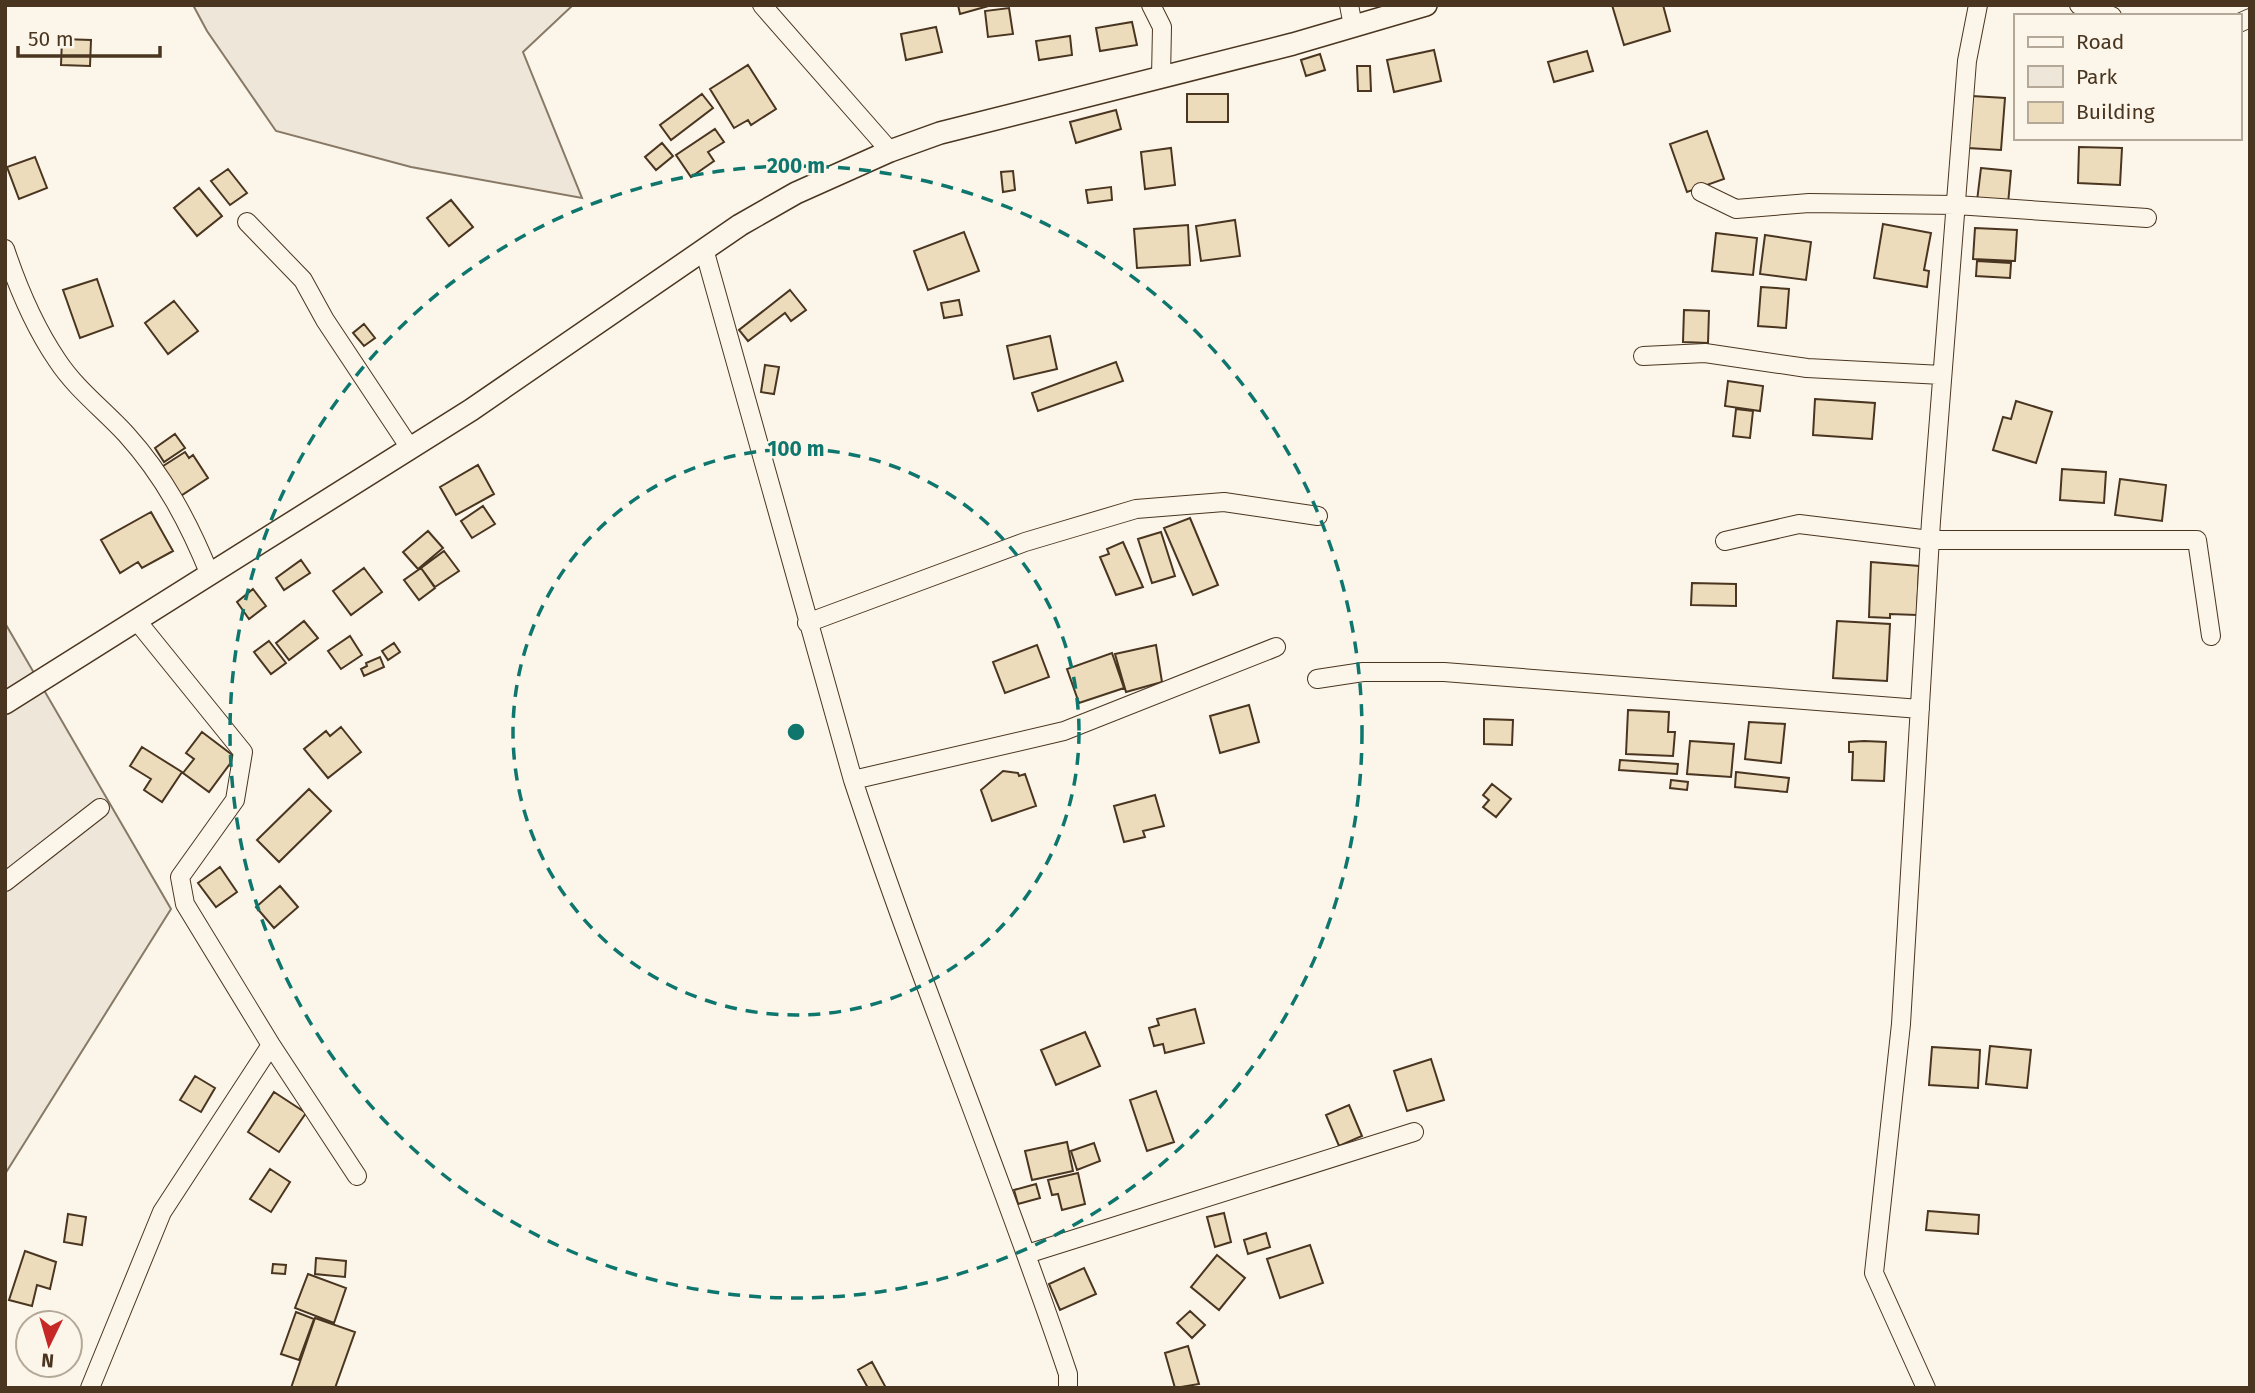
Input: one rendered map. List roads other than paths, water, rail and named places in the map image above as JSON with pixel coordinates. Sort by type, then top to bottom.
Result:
[{"type":"street","points":[[762,5],[890,150]]},
{"type":"street","points":[[1151,5],[1162,27],[1161,77]]},
{"type":"street","points":[[1349,5],[1353,26]]},
{"type":"street","points":[[5,703],[410,448],[704,249],[796,193],[890,150],[940,133],[1161,77],[1426,5]]},
{"type":"street","points":[[1926,1388],[1874,1273],[1901,1024],[1930,540],[1966,61],[1978,5]]},
{"type":"street","points":[[2079,5],[2106,14]]},
{"type":"street","points":[[1701,192],[1736,209],[1809,203],[1955,205],[2147,218]]},
{"type":"street","points":[[247,222],[303,280],[325,320],[410,448]]},
{"type":"street","points":[[5,249],[17,284],[58,362],[78,387],[127,435],[170,490],[184,513],[210,575]]},
{"type":"street","points":[[704,249],[853,780],[881,864],[1027,1254],[1068,1374],[1068,1388]]},
{"type":"street","points":[[1643,356],[1705,353],[1807,368],[1942,375]]},
{"type":"street","points":[[807,623],[1026,542],[1136,509],[1224,502],[1318,516]]},
{"type":"street","points":[[1725,541],[1799,524],[1930,540],[2197,540],[2211,636]]},
{"type":"street","points":[[137,621],[243,752],[235,800],[180,877],[185,904],[271,1045],[357,1176]]},
{"type":"street","points":[[853,780],[1064,731],[1276,646]]},
{"type":"street","points":[[1317,679],[1363,672],[1444,671],[1920,709]]},
{"type":"street","points":[[5,881],[100,808]]},
{"type":"street","points":[[90,1388],[162,1212],[271,1045]]},
{"type":"street","points":[[1027,1254],[1414,1132]]}]
